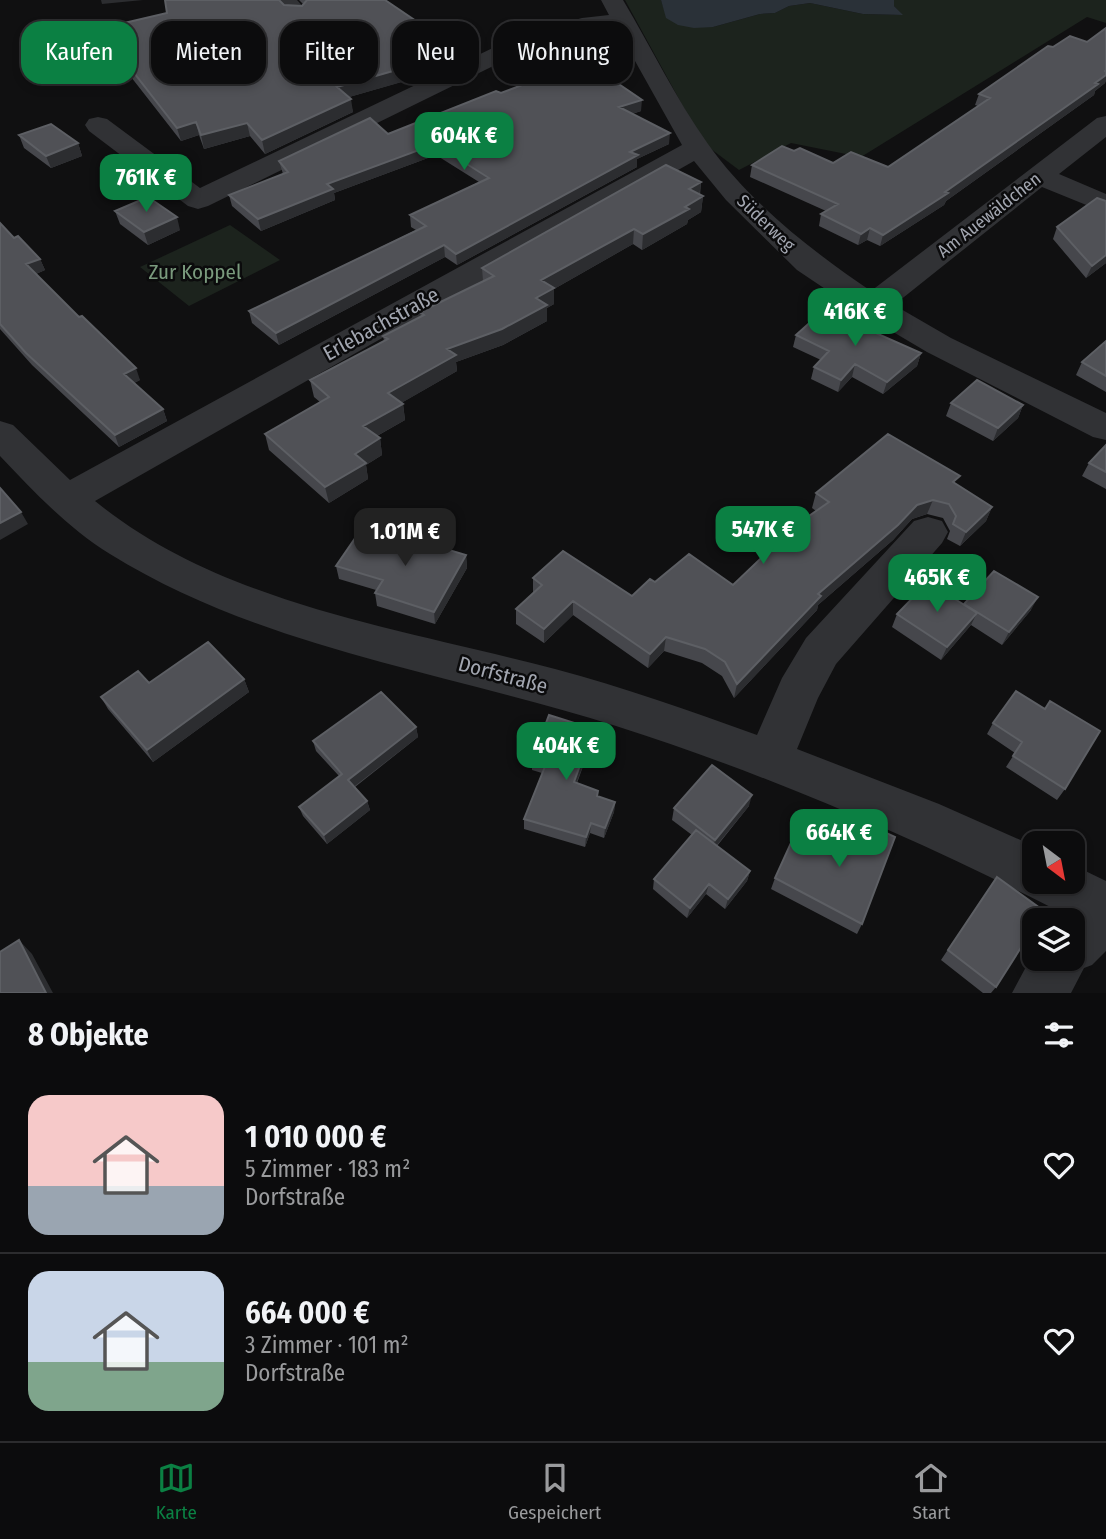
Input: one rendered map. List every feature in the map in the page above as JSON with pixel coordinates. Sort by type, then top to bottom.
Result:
[{"type":"street","points":[[98,125],[198,200],[528,40],[617,10]]},
{"type":"street","name":"Süderweg","points":[[617,10],[696,148],[736,194],[808,263],[872,306],[939,345],[1106,428]]},
{"type":"street","name":"Am Auewäldchen","points":[[872,306],[1106,124]]},
{"type":"street","name":"Erlebachstraße","points":[[66,500],[696,148]]},
{"type":"street","points":[[1038,176],[1106,204]]},
{"type":"street","name":"Dorfstraße","points":[[0,434],[66,500],[122,542],[176,572],[290,617],[616,706],[840,785],[1022,866]]},
{"type":"street","points":[[769,760],[799,692],[821,651],[928,532]]},
{"type":"street","points":[[1076,894],[1106,911],[1085,933]]},
{"type":"street","points":[[1040,993],[1054,971]]},
{"type":"green space","points":[[625,0],[661,0],[667,18],[713,27],[760,14],[775,13],[789,6],[810,3],[863,14],[902,15],[894,6],[894,0],[1106,0],[1106,23],[1087,17],[861,157],[791,143],[739,170],[703,143]]},
{"type":"green space","name":"Zur Koppel","points":[[230,225],[280,260],[189,306],[140,267]]},
{"type":"shaded area","points":[[661,0],[894,0],[894,6],[903,15],[863,14],[810,3],[789,6],[775,13],[760,14],[713,27],[694,28],[678,25],[666,18]]},
{"type":"building","points":[[165,0],[279,0],[284,5],[302,6],[307,0],[385,0],[416,21],[392,21],[392,71],[378,75],[378,21],[280,21],[280,84],[347,84],[337,87],[351,99],[262,140],[247,123],[201,135],[196,122],[177,128],[137,77],[137,21],[133,21],[167,13]]},
{"type":"building","points":[[1106,28],[1106,75],[1095,83],[1098,84],[945,192],[948,193],[883,235],[870,228],[861,234],[821,214],[838,204],[752,165],[782,146],[794,151],[800,148],[833,163],[851,152],[888,167],[990,98],[979,94],[1048,46],[1053,47],[1070,36],[1087,42]]},
{"type":"building","points":[[525,84],[619,84],[642,100],[619,107],[670,133],[630,152],[638,155],[456,254],[444,245],[276,333],[249,311],[426,226],[410,215],[489,178],[435,144],[327,184],[333,189],[258,219],[229,195],[288,172],[279,161],[370,118],[388,134],[496,91],[501,93]]},
{"type":"building","points":[[51,124],[78,143],[46,156],[19,135]]},
{"type":"building","points":[[666,165],[701,182],[689,189],[703,196],[685,207],[689,209],[643,234],[634,229],[541,280],[554,288],[536,298],[547,305],[502,329],[447,349],[456,355],[388,393],[403,404],[363,426],[380,438],[355,454],[366,463],[325,487],[265,434],[329,397],[310,380],[388,339],[383,336],[424,315],[420,312],[494,276],[482,268]]},
{"type":"building","points":[[148,197],[177,217],[144,232],[115,211]]},
{"type":"building","points":[[1097,198],[1106,201],[1106,255],[1092,266],[1057,227]]},
{"type":"building","points":[[0,223],[14,238],[18,236],[40,259],[26,264],[79,317],[82,316],[136,368],[124,374],[163,409],[115,435],[26,353],[0,324]]},
{"type":"building","points":[[824,310],[921,353],[887,382],[855,364],[841,380],[814,367],[829,351],[796,335]]},
{"type":"building","points":[[1106,341],[1106,376],[1082,362]]},
{"type":"building","points":[[977,380],[1023,405],[998,428],[951,403]]},
{"type":"building","points":[[888,434],[960,476],[953,482],[992,507],[966,532],[953,524],[956,516],[949,504],[933,500],[917,505],[898,525],[818,594],[821,596],[737,684],[725,662],[705,649],[666,637],[650,654],[573,601],[544,629],[516,609],[542,585],[533,578],[563,551],[632,596],[650,579],[655,582],[689,554],[733,585],[796,525],[829,502],[816,493]]},
{"type":"building","points":[[1106,445],[1106,472],[1089,463]]},
{"type":"building","points":[[0,488],[21,512],[0,523]]},
{"type":"building","points":[[389,532],[466,555],[434,612],[375,593],[383,580],[336,566],[358,534],[383,542]]},
{"type":"building","points":[[994,571],[1038,597],[1009,632],[964,604]]},
{"type":"building","points":[[928,582],[977,613],[947,647],[897,614]]},
{"type":"building","points":[[208,642],[244,679],[147,750],[101,697],[138,671],[149,683]]},
{"type":"building","points":[[1016,691],[1045,709],[1050,701],[1100,731],[1065,789],[1013,756],[1022,742],[993,723]]},
{"type":"building","points":[[381,692],[416,727],[348,780],[367,801],[324,835],[299,807],[342,774],[313,741]]},
{"type":"building","points":[[549,715],[593,729],[574,782],[598,791],[597,796],[615,802],[605,828],[591,823],[586,837],[524,819],[546,764],[532,760]]},
{"type":"building","points":[[712,765],[752,795],[715,840],[674,808]]},
{"type":"building","points":[[850,816],[895,837],[862,924],[775,878],[795,834],[834,854]]},
{"type":"building","points":[[696,830],[750,871],[728,899],[709,884],[690,908],[654,879]]},
{"type":"building","points":[[997,877],[1040,908],[1022,908],[1022,946],[996,987],[948,950]]},
{"type":"building","points":[[19,940],[46,993],[0,993],[0,952]]}]
